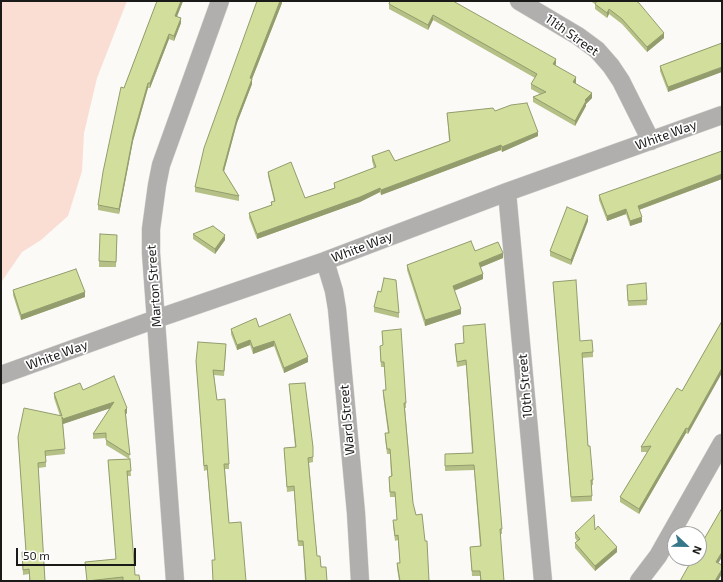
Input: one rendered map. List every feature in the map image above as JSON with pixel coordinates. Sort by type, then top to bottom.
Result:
[{"type":"street","name":"Marton Street","points":[[175,581],[151,237],[157,185],[166,148],[220,1]]},
{"type":"street","name":"11th Street","points":[[519,1],[578,36],[597,50],[611,66],[621,81],[651,141]]},
{"type":"street","name":"White Way","points":[[1,375],[156,319],[325,261],[507,192],[722,115]]},
{"type":"street","name":"10th Street","points":[[507,192],[543,581]]},
{"type":"street","name":"Ward Street","points":[[325,261],[334,291],[337,309],[356,513],[360,581]]},
{"type":"street","points":[[639,581],[658,556],[722,443]]},
{"type":"shaded area","points":[[1,1],[127,1],[97,78],[84,133],[82,171],[68,216],[41,240],[22,252],[2,281],[1,346]]},
{"type":"building","points":[[157,1],[181,1],[175,16],[181,18],[174,36],[169,34],[150,83],[148,83],[133,136],[119,209],[98,205],[103,172],[121,87],[124,88]]},
{"type":"building","points":[[257,1],[280,1],[250,78],[252,79],[237,118],[223,170],[239,196],[195,187],[204,148]]},
{"type":"building","points":[[390,1],[453,1],[556,59],[553,64],[576,77],[573,82],[592,93],[585,100],[586,101],[575,121],[533,97],[546,92],[531,84],[537,74],[433,15],[428,25],[389,4]]},
{"type":"building","points":[[597,1],[636,1],[664,33],[647,47],[622,19],[609,9],[607,13],[595,4]]},
{"type":"building","points":[[722,43],[722,67],[668,87],[660,66]]},
{"type":"building","points":[[527,103],[538,132],[502,147],[501,145],[257,234],[249,213],[272,205],[271,202],[275,201],[268,172],[291,162],[305,198],[335,188],[334,183],[376,167],[372,156],[389,150],[395,161],[450,141],[447,113],[493,108],[495,111],[511,105]]},
{"type":"building","points":[[722,151],[722,174],[638,206],[642,217],[630,221],[626,209],[607,216],[599,195]]},
{"type":"building","points":[[567,207],[588,216],[571,260],[550,251]]},
{"type":"building","points":[[213,226],[225,235],[215,249],[193,234]]},
{"type":"building","points":[[100,234],[117,235],[116,262],[99,261]]},
{"type":"building","points":[[471,241],[475,251],[498,242],[503,253],[479,263],[483,274],[453,286],[461,309],[425,320],[407,265]]},
{"type":"building","points":[[76,269],[85,292],[21,315],[13,290]]},
{"type":"building","points":[[384,278],[396,280],[399,313],[374,307],[378,291],[381,292]]},
{"type":"building","points":[[576,280],[580,341],[592,340],[593,352],[582,353],[588,446],[590,446],[593,480],[591,480],[592,496],[571,497],[553,282]]},
{"type":"building","points":[[646,283],[647,300],[628,301],[627,285]]},
{"type":"building","points":[[290,314],[308,357],[284,368],[274,341],[253,348],[250,340],[237,345],[231,329],[256,318],[259,327]]},
{"type":"building","points":[[722,321],[722,368],[688,429],[686,428],[639,509],[620,497],[651,446],[641,447],[677,388],[682,391]]},
{"type":"building","points":[[485,324],[502,529],[500,529],[504,581],[481,581],[480,571],[472,571],[470,547],[481,546],[474,465],[445,466],[445,454],[473,453],[466,360],[457,362],[455,344],[464,343],[463,326]]},
{"type":"building","points":[[401,329],[406,403],[404,403],[413,503],[416,515],[422,514],[425,541],[427,541],[429,581],[400,581],[397,563],[400,563],[398,535],[395,536],[393,520],[397,520],[395,492],[390,492],[389,477],[392,476],[390,449],[387,449],[385,433],[389,433],[383,390],[386,390],[384,362],[381,362],[380,346],[383,345],[382,331]]},
{"type":"building","points":[[198,342],[226,344],[224,371],[213,370],[217,400],[225,399],[229,464],[224,464],[229,523],[241,522],[246,581],[213,581],[212,560],[215,560],[207,465],[204,466],[196,361]]},
{"type":"building","points":[[114,376],[127,408],[125,410],[130,455],[106,440],[106,433],[93,434],[114,402],[63,419],[62,417],[65,449],[45,451],[46,462],[38,463],[45,581],[30,581],[29,569],[23,570],[22,552],[26,552],[18,437],[24,408],[62,416],[54,393],[80,383],[83,390]]},
{"type":"building","points":[[305,383],[313,447],[313,457],[308,458],[317,556],[320,556],[321,567],[326,567],[327,581],[306,581],[303,541],[298,541],[294,486],[287,487],[284,448],[296,447],[289,384]]},
{"type":"building","points":[[130,459],[131,471],[127,471],[135,575],[139,575],[140,581],[123,581],[123,577],[87,581],[85,562],[116,559],[108,460]]},
{"type":"building","points":[[722,508],[722,552],[716,562],[722,565],[722,569],[715,581],[680,581],[688,566],[707,566],[707,534]]},
{"type":"building","points":[[594,515],[595,530],[598,526],[617,547],[595,566],[575,543],[580,539],[575,533]]}]
